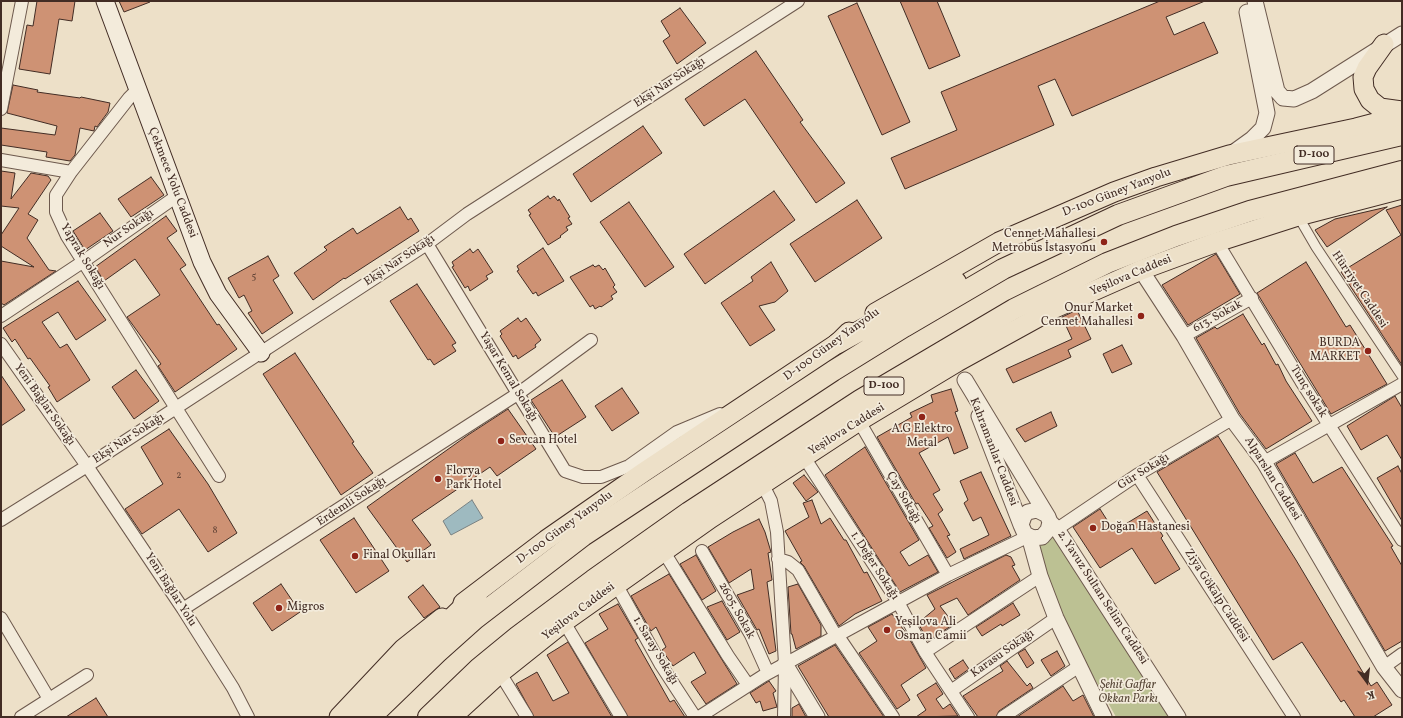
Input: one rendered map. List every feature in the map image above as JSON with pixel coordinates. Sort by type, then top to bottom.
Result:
[{"type":"highway","name":"D-100","points":[[371,717],[437,653],[475,619],[583,536],[762,416],[904,327],[1003,269],[1092,226],[1141,206],[1226,176],[1402,135]]},
{"type":"highway","name":"D-100","points":[[428,717],[479,668],[518,636],[677,520],[860,400],[1014,309],[1107,263],[1189,231],[1250,211],[1402,171]]},
{"type":"highway","points":[[838,343],[894,312],[997,260],[1047,238],[1092,226]]},
{"type":"highway","points":[[355,717],[380,688],[477,594]]},
{"type":"main road","name":"Çekmece Yolu Caddesi","points":[[105,1],[202,262],[218,294],[262,353]]},
{"type":"main road","points":[[1384,44],[1367,68],[1363,77],[1364,89],[1370,100],[1380,108],[1402,111]]},
{"type":"main road","name":"D-100 Güney Yanyolu","points":[[339,717],[403,649],[542,543],[838,343],[855,326],[893,302],[999,242],[1114,192],[1170,172],[1229,155],[1356,128],[1402,116]]},
{"type":"main road","name":"Yeşilova Caddesi","points":[[452,717],[500,673],[564,622],[616,584],[804,457],[957,362],[1055,308],[1141,270],[1217,242],[1298,216],[1402,189]]},
{"type":"street","points":[[1,109],[22,1]]},
{"type":"street","name":"Ekşi Nar Sokağı","points":[[1,520],[88,466],[262,353],[427,244],[467,214],[798,1]]},
{"type":"street","points":[[1229,155],[1252,140],[1263,128],[1267,113],[1245,1]]},
{"type":"street","points":[[1255,1],[1277,91],[1283,98],[1294,98],[1312,91],[1402,34]]},
{"type":"street","name":"Yaprak Sokağı","points":[[137,90],[129,98],[71,172],[56,195],[56,212],[67,236],[219,476]]},
{"type":"street","points":[[1,160],[71,172]]},
{"type":"street","name":"Nur Sokağı","points":[[1,316],[84,261],[177,196]]},
{"type":"street","points":[[1359,201],[1402,196]]},
{"type":"street","name":"Hürriyet Caddesi","points":[[1298,216],[1316,247],[1402,376]]},
{"type":"street","name":"Tunç sokak","points":[[1217,242],[1329,425],[1402,540]]},
{"type":"street","name":"Yaşar Kemal Sokağı","points":[[427,244],[519,393],[565,471],[583,477],[601,477],[630,466],[677,432],[758,398]]},
{"type":"street","name":"Alparslan Caddesi","points":[[1141,270],[1184,336],[1232,419],[1264,462],[1384,667],[1402,690]]},
{"type":"street","name":"613. Sokak","points":[[1184,336],[1252,298]]},
{"type":"street","name":"Erdemli Sokağı","points":[[183,609],[367,493],[519,393],[591,340]]},
{"type":"street","name":"Yeni Bağlar Sokağı","points":[[1,344],[88,466]]},
{"type":"street","points":[[957,362],[965,380]]},
{"type":"street","name":"2. Yavuz Sultan Selim Caddesi","points":[[965,380],[1051,521],[1178,717]]},
{"type":"street","name":"Kahramanlar Caddesi","points":[[965,380],[1025,531],[1056,618],[1078,667],[1104,717]]},
{"type":"street","points":[[1264,462],[1402,384]]},
{"type":"street","name":"Gür Sokağı","points":[[1051,521],[1137,475],[1232,419]]},
{"type":"street","name":"Çay Sokağı","points":[[859,422],[948,575]]},
{"type":"street","name":"1. Değer Sokağı","points":[[804,457],[898,602],[925,652],[968,717]]},
{"type":"street","name":"Yeni Bağlar Yolu","points":[[88,466],[183,609],[233,688],[248,717]]},
{"type":"street","name":"Ziya Gökalp Caddesi","points":[[1137,475],[1294,717]]},
{"type":"street","points":[[763,485],[771,501],[775,516],[778,559],[782,587],[785,664],[784,717]]},
{"type":"street","points":[[1037,510],[1051,521],[1046,534],[1038,538],[1025,531],[1024,516],[1028,512],[1037,510]]},
{"type":"street","points":[[699,717],[768,673],[948,575],[1025,531]]},
{"type":"street","name":"2605. Sokak","points":[[702,551],[751,635],[768,673]]},
{"type":"street","points":[[664,552],[728,656],[748,685]]},
{"type":"street","points":[[778,559],[788,562],[798,570],[837,636],[893,717]]},
{"type":"street","points":[[925,652],[1040,576]]},
{"type":"street","name":"1. Saray Sokağı","points":[[616,584],[662,665],[695,717]]},
{"type":"street","points":[[1,618],[49,699]]},
{"type":"street","name":"Karasu Sokağı","points":[[951,691],[1056,618]]},
{"type":"street","points":[[564,622],[621,717]]},
{"type":"street","points":[[1384,667],[1402,654]]},
{"type":"street","points":[[785,664],[816,717]]},
{"type":"street","points":[[1003,717],[1078,667]]},
{"type":"street","points":[[500,673],[526,717]]},
{"type":"street","points":[[21,717],[86,675]]},
{"type":"green space","name":"Şehit Gaffar Okkan Parkı","points":[[1054,532],[1169,717],[1116,717],[1046,591],[1031,544]]},
{"type":"water","points":[[472,500],[483,518],[451,535],[443,521]]},
{"type":"building","points":[[37,1],[75,1],[72,21],[59,19],[50,74],[19,69],[27,25],[33,26]]},
{"type":"building","points":[[119,1],[150,1],[150,2],[124,12]]},
{"type":"building","points":[[900,1],[937,1],[960,56],[929,69]]},
{"type":"building","points":[[1160,1],[1205,1],[1166,17],[1174,35],[1204,22],[1218,53],[1072,116],[1055,79],[1038,86],[1054,125],[905,189],[891,158],[957,130],[941,92]]},
{"type":"building","points":[[857,3],[910,122],[882,135],[828,16]]},
{"type":"building","points":[[680,8],[706,43],[677,64],[663,41],[670,36],[661,21]]},
{"type":"building","points":[[756,51],[803,120],[800,122],[845,183],[816,203],[745,99],[704,126],[685,99]]},
{"type":"building","points":[[13,85],[38,90],[37,92],[81,97],[110,103],[108,112],[97,127],[95,126],[94,131],[80,128],[75,155],[70,161],[46,157],[47,152],[1,145],[1,128],[55,135],[57,126],[7,113]]},
{"type":"building","points":[[643,126],[662,153],[591,202],[573,174]]},
{"type":"building","points":[[1,171],[15,173],[11,199],[31,173],[48,176],[51,180],[28,214],[38,220],[27,238],[49,270],[56,271],[4,305],[1,303],[1,261],[34,267],[1,246],[1,235],[19,208],[1,206]]},
{"type":"building","points":[[151,177],[164,195],[131,217],[118,199]]},
{"type":"building","points":[[774,191],[795,220],[705,284],[684,254]]},
{"type":"building","points":[[548,196],[550,199],[554,196],[558,201],[559,199],[570,217],[568,218],[572,224],[566,227],[568,230],[560,236],[561,237],[548,245],[529,215],[531,214],[528,210]]},
{"type":"building","points":[[857,200],[882,238],[815,282],[790,244]]},
{"type":"building","points":[[629,202],[674,267],[645,287],[600,222]]},
{"type":"building","points":[[1402,205],[1402,365],[1341,272],[1401,235],[1386,210]]},
{"type":"building","points":[[400,207],[408,220],[411,218],[419,231],[345,279],[344,278],[313,300],[294,273],[327,250],[324,247],[353,228],[357,234]]},
{"type":"building","points":[[1387,207],[1327,247],[1315,230],[1335,219]]},
{"type":"building","points":[[100,213],[113,231],[85,250],[73,231]]},
{"type":"building","points":[[166,216],[177,231],[167,238],[186,265],[180,269],[217,325],[219,324],[237,349],[175,392],[158,366],[161,364],[127,317],[160,295],[135,259],[104,281],[95,267]]},
{"type":"building","points":[[543,248],[564,281],[538,296],[536,292],[533,294],[517,271],[519,270],[517,266]]},
{"type":"building","points":[[470,249],[473,253],[478,249],[493,272],[486,276],[488,279],[470,291],[468,286],[465,288],[452,267],[454,266],[452,262]]},
{"type":"building","points":[[1216,254],[1240,294],[1188,325],[1162,285]]},
{"type":"building","points":[[268,256],[279,276],[273,280],[293,313],[262,334],[248,313],[252,311],[244,295],[239,298],[228,278]]},
{"type":"building","points":[[771,262],[788,291],[775,302],[759,306],[775,330],[750,346],[721,303],[753,281],[751,277]]},
{"type":"building","points":[[1306,262],[1346,327],[1350,325],[1387,384],[1331,414],[1257,293]]},
{"type":"building","points":[[593,265],[595,267],[599,265],[603,270],[605,268],[615,285],[613,287],[617,292],[611,296],[613,299],[595,309],[593,305],[590,307],[570,277]]},
{"type":"building","points":[[78,281],[106,320],[76,340],[58,312],[42,322],[60,348],[67,344],[90,380],[57,402],[48,387],[50,386],[30,358],[28,359],[15,339],[12,342],[3,328]]},
{"type":"building","points":[[417,284],[456,343],[452,345],[456,351],[434,365],[430,359],[428,360],[390,301]]},
{"type":"building","points":[[1077,310],[1091,339],[1068,350],[1071,357],[1013,383],[1006,369],[1072,339],[1062,317]]},
{"type":"building","points":[[1243,314],[1262,345],[1264,343],[1276,365],[1278,364],[1286,381],[1312,421],[1266,449],[1240,414],[1196,338],[1215,327],[1217,329]]},
{"type":"building","points":[[518,318],[521,322],[526,318],[541,340],[535,345],[536,347],[518,359],[516,355],[513,357],[500,336],[502,334],[500,331]]},
{"type":"building","points":[[1122,345],[1132,364],[1112,373],[1103,354]]},
{"type":"building","points":[[295,353],[354,442],[352,443],[373,473],[341,495],[263,374]]},
{"type":"building","points":[[136,370],[159,401],[134,419],[112,387]]},
{"type":"building","points":[[1,375],[25,410],[1,426]]},
{"type":"building","points":[[562,380],[586,417],[555,437],[531,400]]},
{"type":"building","points":[[622,388],[639,413],[612,431],[595,406]]},
{"type":"building","points":[[951,389],[958,411],[955,412],[968,448],[954,454],[948,437],[919,453],[940,490],[933,494],[943,510],[938,514],[950,535],[947,536],[956,552],[947,558],[929,528],[933,526],[918,503],[916,504],[877,437],[912,417],[910,413],[933,402],[931,395]]},
{"type":"building","points":[[1395,396],[1402,408],[1402,460],[1387,435],[1361,450],[1347,426]]},
{"type":"building","points":[[508,409],[536,449],[497,476],[490,467],[412,520],[431,545],[407,562],[367,507],[468,435]]},
{"type":"building","points":[[1051,412],[1057,426],[1025,442],[1016,429]]},
{"type":"building","points":[[169,429],[208,484],[237,533],[208,552],[179,509],[142,534],[125,509],[163,484],[141,447]]},
{"type":"building","points":[[1218,436],[1296,560],[1371,686],[1377,682],[1392,705],[1373,717],[1355,717],[1344,700],[1341,702],[1302,642],[1273,660],[1157,472]]},
{"type":"building","points":[[865,447],[919,540],[900,552],[909,566],[928,555],[938,572],[900,592],[825,475]]},
{"type":"building","points":[[1295,453],[1313,483],[1342,467],[1393,546],[1391,547],[1402,566],[1402,641],[1385,651],[1276,464]]},
{"type":"building","points":[[1398,466],[1402,474],[1402,521],[1377,478]]},
{"type":"building","points":[[981,472],[1011,536],[964,559],[960,549],[989,535],[981,517],[973,521],[964,503],[968,500],[960,481]]},
{"type":"building","points":[[804,475],[818,492],[806,501],[793,483]]},
{"type":"building","points":[[812,500],[821,524],[830,518],[844,540],[846,540],[864,573],[867,572],[882,601],[855,614],[839,626],[804,566],[800,562],[802,561],[785,531],[809,517],[803,503]]},
{"type":"building","points":[[1100,509],[1114,531],[1147,511],[1163,536],[1161,538],[1180,569],[1155,584],[1132,548],[1100,568],[1073,527]]},
{"type":"building","name":"Final Okulları","points":[[354,518],[389,571],[356,593],[320,540]]},
{"type":"building","points":[[759,519],[771,552],[768,553],[772,580],[767,582],[776,651],[769,654],[759,629],[757,630],[737,595],[754,589],[751,569],[729,583],[708,547]]},
{"type":"building","points":[[696,555],[716,591],[702,600],[680,564]]},
{"type":"building","points":[[1006,555],[1011,557],[1015,565],[1012,566],[1020,580],[968,615],[957,598],[940,606],[954,624],[928,641],[918,623],[935,609],[927,595]]},
{"type":"building","points":[[669,574],[737,684],[706,704],[691,682],[706,673],[694,652],[673,666],[662,650],[666,647],[656,627],[651,631],[631,596]]},
{"type":"building","points":[[281,584],[300,612],[272,631],[253,603]]},
{"type":"building","points":[[798,584],[821,625],[821,636],[796,649],[791,634],[788,587]]},
{"type":"building","points":[[423,585],[440,607],[424,618],[408,597]]},
{"type":"building","points":[[722,601],[740,632],[727,640],[707,607]]},
{"type":"building","points":[[1013,603],[1020,615],[1002,626],[1001,624],[982,636],[976,627]]},
{"type":"building","points":[[618,604],[638,638],[635,640],[670,702],[674,700],[685,717],[628,717],[585,643],[608,629],[599,614]]},
{"type":"building","points":[[892,614],[906,633],[926,668],[901,685],[910,700],[897,709],[859,653],[877,641],[868,627]]},
{"type":"building","points":[[568,642],[612,717],[534,717],[516,684],[537,672],[553,701],[569,693],[547,655]]},
{"type":"building","points":[[835,645],[884,717],[829,717],[798,666]]},
{"type":"building","points":[[1025,649],[1034,663],[1027,668],[1018,653]]},
{"type":"building","points":[[1057,651],[1065,666],[1051,676],[1041,660]]},
{"type":"building","points":[[963,660],[969,669],[955,679],[949,669]]},
{"type":"building","points":[[1007,661],[1027,686],[1030,683],[1033,688],[999,711],[996,717],[978,717],[963,696],[1003,671],[1000,666]]},
{"type":"building","points":[[769,681],[776,691],[773,693],[777,707],[763,711],[760,701],[756,703],[750,693]]},
{"type":"building","points":[[936,683],[943,694],[936,699],[943,709],[950,704],[958,716],[916,717],[926,710],[917,695]]},
{"type":"building","points":[[1063,686],[1073,701],[1083,695],[1094,717],[1017,717]]},
{"type":"building","points":[[96,698],[108,717],[66,717]]},
{"type":"building","points":[[799,704],[806,717],[792,717],[792,708]]},
{"type":"place","name":"Cennet Mahallesi Metrobüs İstasyonu","points":[[1104,242]]},
{"type":"place","name":"Onur Market Cennet Mahallesi","points":[[1141,316]]},
{"type":"place","name":"BURDA MARKET","points":[[1368,351]]},
{"type":"place","name":"A.G Elektro Metal","points":[[922,417]]},
{"type":"place","name":"Sevcan Hotel","points":[[501,441]]},
{"type":"place","name":"Florya Park Hotel","points":[[438,479]]},
{"type":"place","name":"Doğan Hastanesi","points":[[1093,528]]},
{"type":"place","name":"Final Okulları","points":[[355,556]]},
{"type":"place","name":"Migros","points":[[279,608]]},
{"type":"place","name":"Yeşilova Ali Osman Camii","points":[[887,630]]}]
